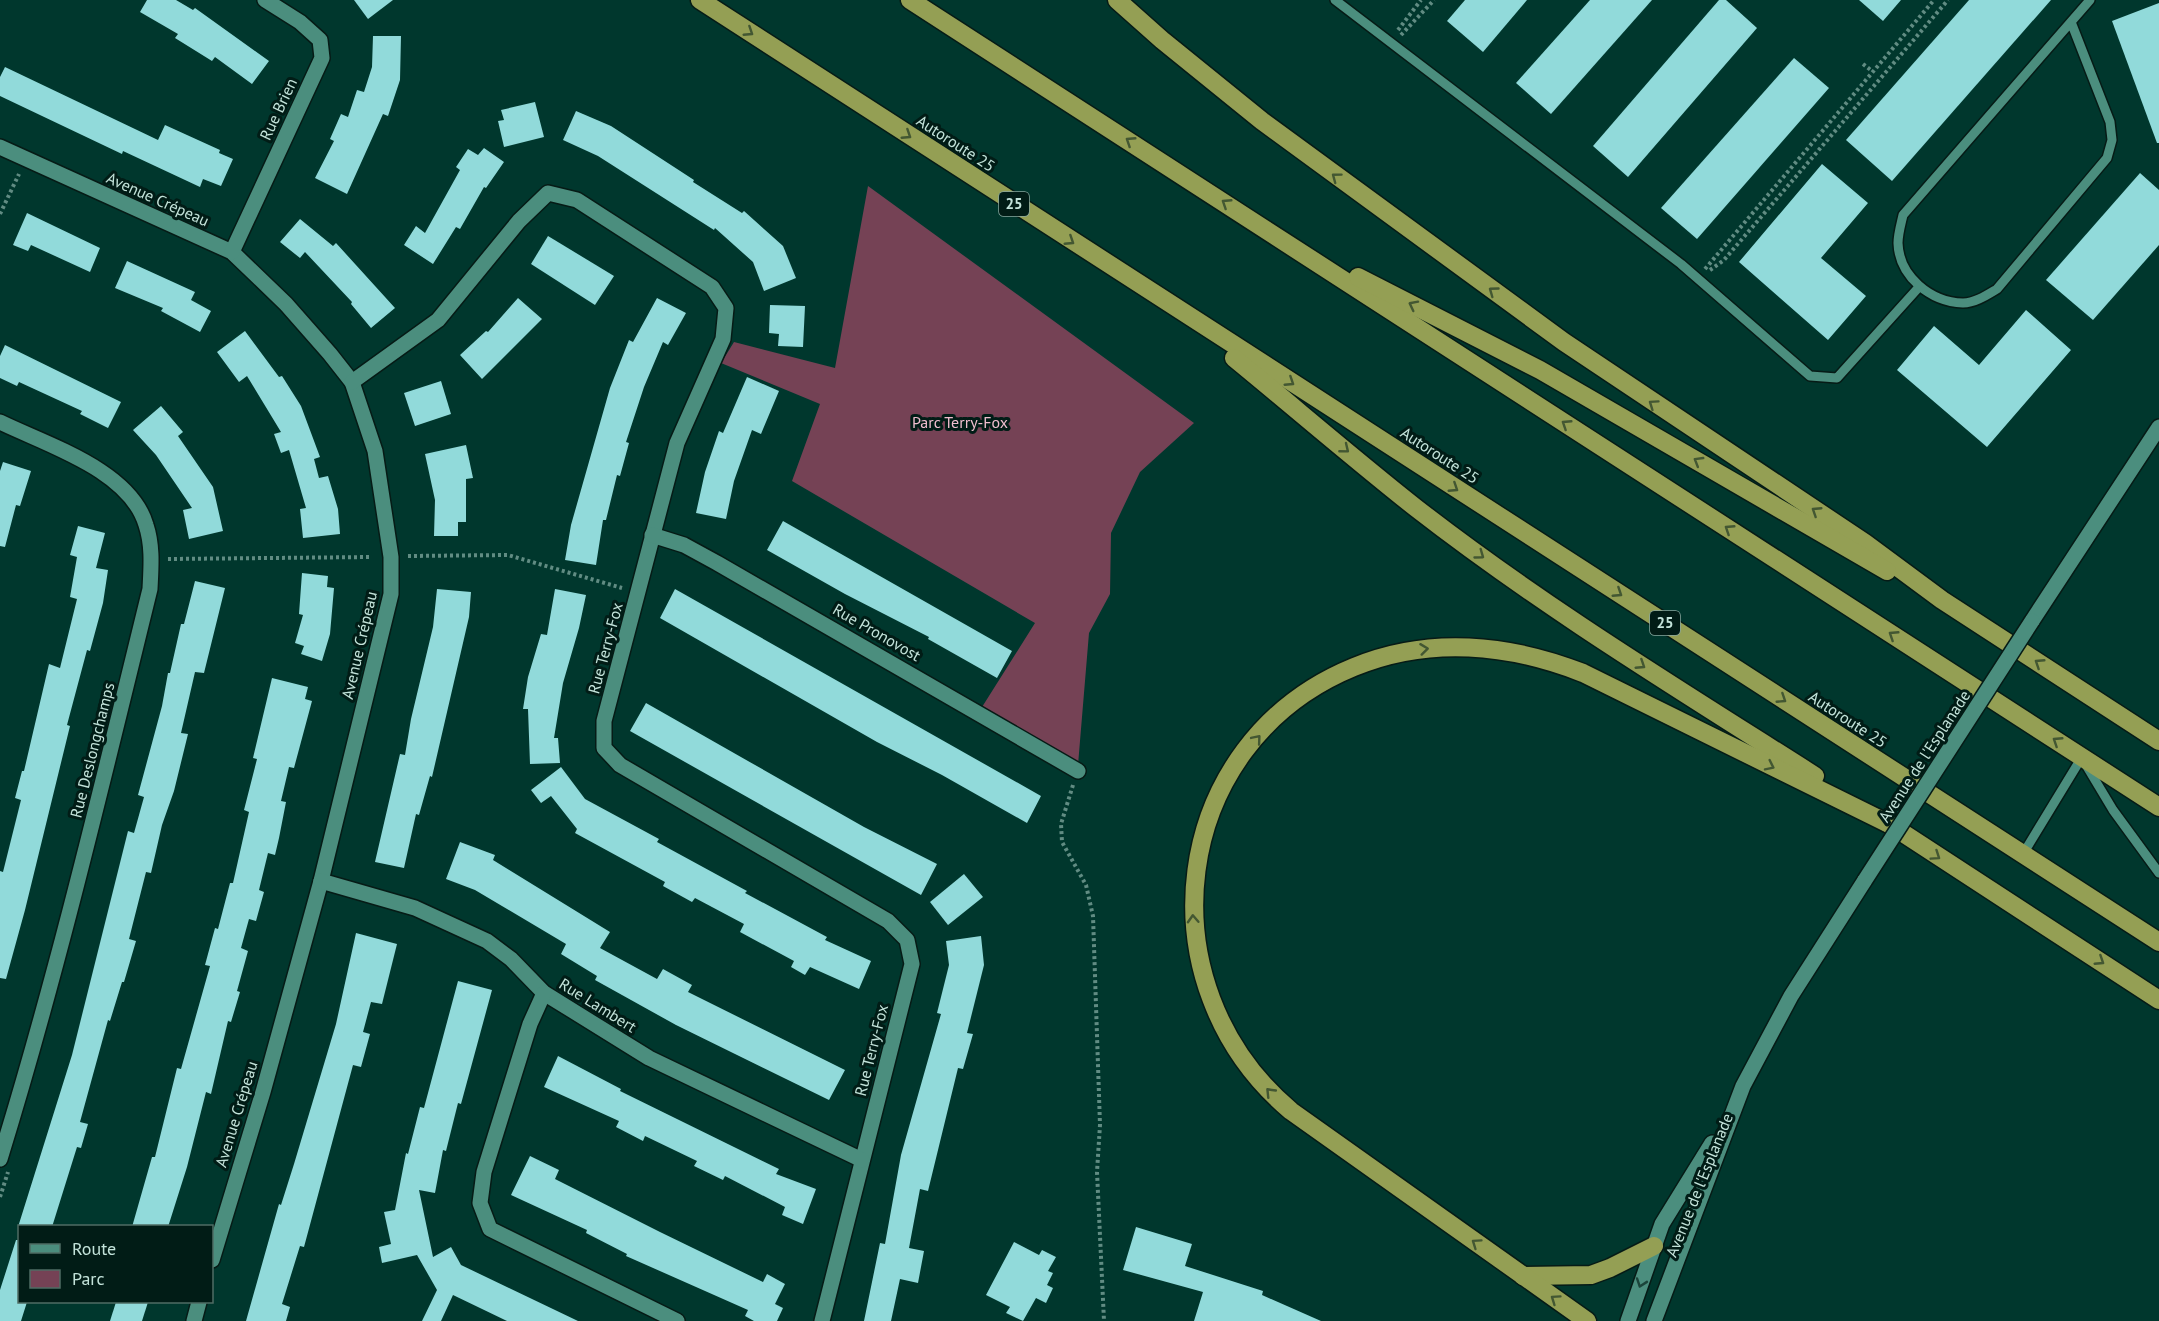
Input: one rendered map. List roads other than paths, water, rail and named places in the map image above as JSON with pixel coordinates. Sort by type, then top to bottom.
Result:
[{"type":"highway","name":"Autoroute 25","points":[[700,0],[1170,306],[2159,942]]},
{"type":"highway","points":[[910,0],[2159,807]]},
{"type":"highway","points":[[1118,0],[1217,86],[1399,223],[1573,348],[1865,543],[1942,600],[2159,741]]},
{"type":"highway","points":[[1273,233],[1540,370],[1857,555],[1942,600]]},
{"type":"highway","points":[[1170,306],[1416,508],[1502,570],[1639,664],[2159,1000]]},
{"type":"highway","points":[[1587,1321],[1291,1111],[1245,1064],[1221,1025],[1205,987],[1196,945],[1193,913],[1195,876],[1213,810],[1228,778],[1256,740],[1281,713],[1316,687],[1364,663],[1430,648],[1496,650],[1537,657],[1597,679],[1887,823]]},
{"type":"highway","points":[[1524,1276],[1600,1272],[1654,1246]]},
{"type":"street","name":"Rue Brien","points":[[232,252],[322,58],[320,40],[300,22],[266,0]]},
{"type":"street","name":"Avenue Crépeau","points":[[0,147],[232,252],[286,304],[352,382],[375,451],[391,556],[391,594],[321,880],[263,1092],[213,1257]]},
{"type":"street","name":"Rue Terry-Fox","points":[[352,382],[438,320],[519,221],[548,193],[577,200],[712,287],[726,308],[723,339],[677,443],[604,721],[604,748],[620,765],[888,921],[908,940],[912,963],[822,1321]]},
{"type":"street","name":"Rue Deslongchamps","points":[[0,422],[94,467],[118,483],[134,502],[146,524],[152,559],[150,589],[49,992],[0,1159]]},
{"type":"street","name":"Avenue de l'Esplanade","points":[[1628,1321],[1662,1224],[1731,1112],[1791,996],[2159,428]]},
{"type":"street","name":"Rue Pronovost","points":[[652,535],[684,545],[717,563],[1078,771]]},
{"type":"street","name":"Rue Lambert","points":[[321,880],[415,908],[487,941],[512,959],[544,993],[649,1058],[862,1160]]},
{"type":"street","points":[[544,993],[530,1024],[484,1172],[480,1203],[490,1229],[677,1321]]},
{"type":"street","name":"Avenue de l'Esplanade","points":[[1654,1321],[1731,1112]]},
{"type":"street","points":[[194,1321],[199,1303]]},
{"type":"lane","points":[[1335,0],[1681,264],[1810,376],[1838,378],[1920,287]]},
{"type":"lane","points":[[2071,22],[2110,122],[2112,140],[2107,158],[1997,289],[1980,299],[1964,303],[1932,295],[1920,287],[1906,272],[1898,242],[1903,215],[2090,0]]},
{"type":"lane","points":[[2023,854],[2082,757],[2113,810],[2159,873]]},
{"type":"park label","name":"Parc Terry-Fox","points":[[960,422]]}]
